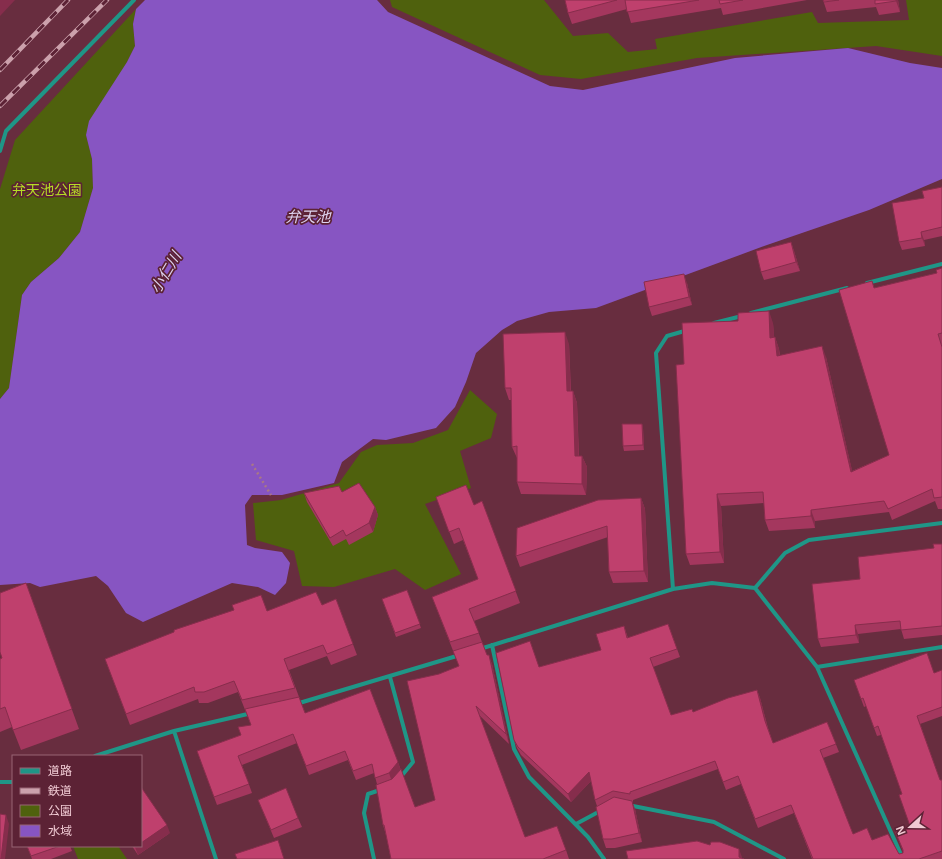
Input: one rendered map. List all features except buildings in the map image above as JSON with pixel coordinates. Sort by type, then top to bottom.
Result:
[{"type":"street","points":[[0,151],[6,131],[134,0]]},
{"type":"street","points":[[861,285],[942,264]]},
{"type":"street","points":[[712,324],[854,287]]},
{"type":"street","points":[[673,589],[656,353],[667,336],[697,328]]},
{"type":"street","points":[[755,588],[785,553],[809,540],[942,523]]},
{"type":"street","points":[[478,650],[673,589],[712,582],[755,588],[817,667],[903,859]]},
{"type":"street","points":[[492,646],[514,749],[529,777],[588,837],[604,859]]},
{"type":"street","points":[[817,667],[942,647]]},
{"type":"street","points":[[292,704],[390,677],[463,654]]},
{"type":"street","points":[[390,677],[413,762],[394,785]]},
{"type":"street","points":[[98,755],[174,731],[255,713]]},
{"type":"street","points":[[174,731],[216,859]]},
{"type":"street","points":[[0,782],[12,782]]},
{"type":"street","points":[[374,859],[364,813],[368,794],[387,787]]},
{"type":"street","points":[[624,804],[714,822],[784,859]]},
{"type":"street","points":[[576,824],[610,806]]},
{"type":"path","points":[[252,464],[271,495]]},
{"type":"green space","points":[[390,0],[544,0],[573,36],[608,33],[628,52],[657,49],[655,39],[812,12],[818,23],[909,20],[906,0],[942,0],[942,56],[876,46],[697,58],[581,79],[540,75],[392,7]]},
{"type":"green space","name":"弁天池公園","points":[[136,9],[133,24],[135,46],[86,135],[92,159],[93,188],[80,232],[59,258],[31,282],[22,295],[9,388],[0,399],[0,189],[15,140]]},
{"type":"green space","points":[[470,390],[497,414],[491,438],[460,451],[471,488],[425,504],[461,574],[425,590],[395,569],[334,587],[302,586],[294,551],[256,540],[253,503],[281,500],[339,483],[361,452],[377,445],[413,443],[448,430]]},
{"type":"green space","points":[[73,847],[119,847],[127,859],[78,859]]},
{"type":"water","name":"弁天池","points":[[145,0],[377,0],[388,12],[550,86],[583,90],[735,58],[848,48],[910,63],[942,68],[942,179],[869,210],[767,245],[596,308],[549,312],[517,321],[502,330],[476,353],[455,407],[436,428],[386,440],[373,439],[342,462],[334,483],[282,495],[252,495],[245,505],[247,545],[255,548],[282,552],[290,563],[286,583],[275,595],[258,587],[232,583],[143,622],[126,613],[108,586],[96,576],[40,587],[30,583],[0,585],[0,399],[9,388],[22,295],[31,282],[59,258],[80,232],[93,188],[92,159],[86,135],[89,121],[127,62],[135,46],[133,24],[136,9]]},
{"type":"railway","points":[[0,70],[68,0]]},
{"type":"railway","points":[[0,106],[107,0]]},
{"type":"water label","name":"小仁川","points":[[165,272]]}]
